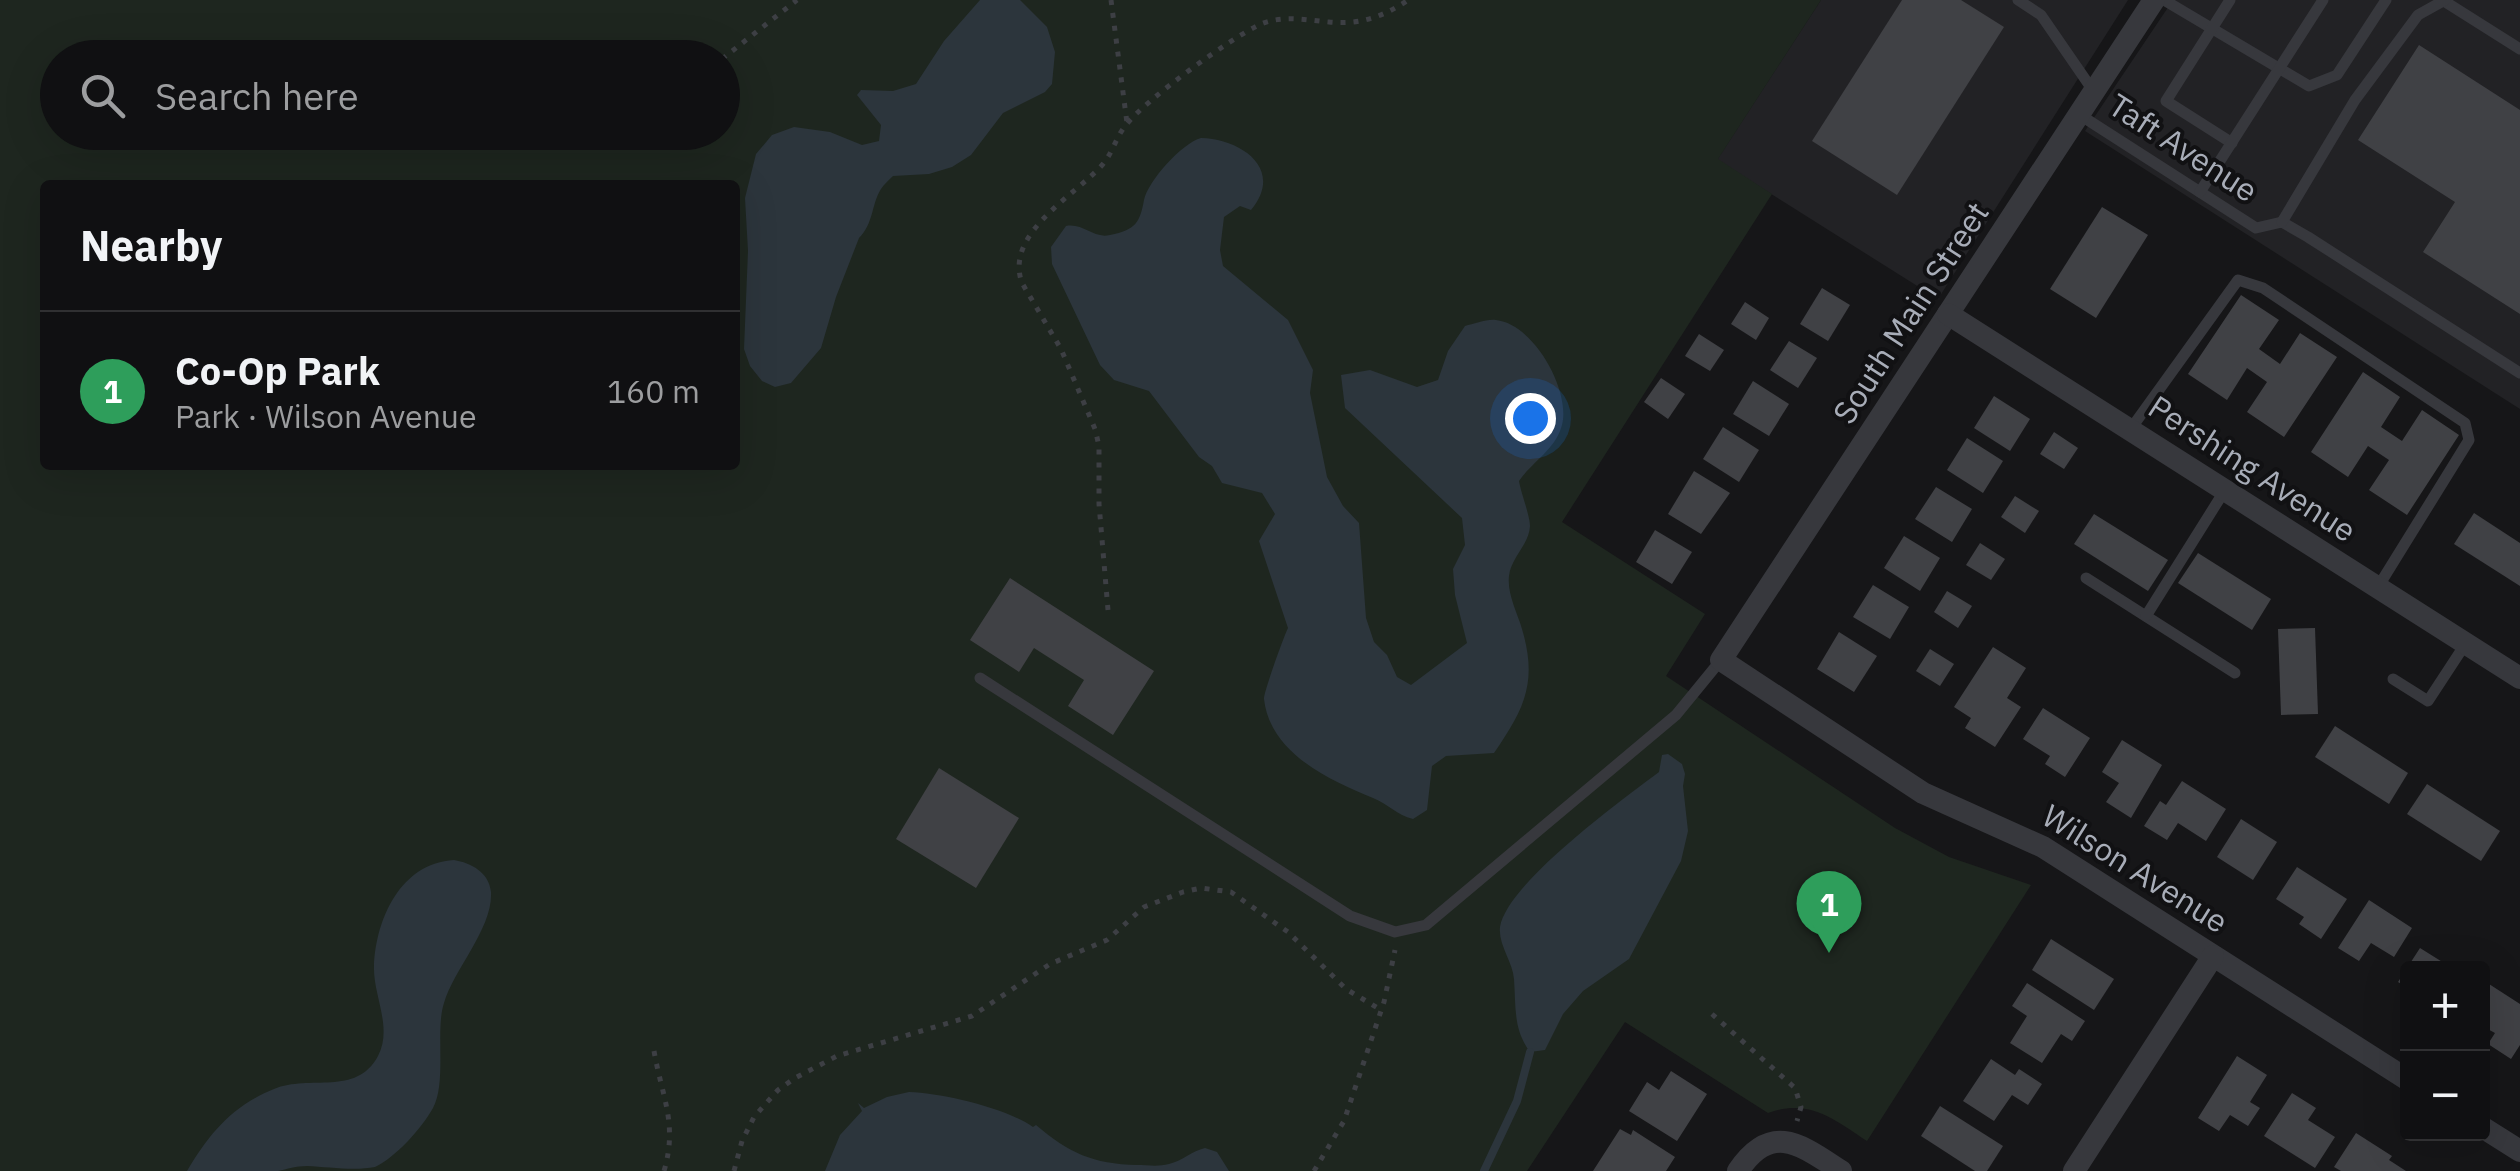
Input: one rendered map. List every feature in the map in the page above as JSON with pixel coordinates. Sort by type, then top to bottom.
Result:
[{"type":"street","name":"South Main Street","points":[[1721,660],[2154,0]]},
{"type":"street","name":"Pershing Avenue","points":[[1948,314],[2520,678]]},
{"type":"street","name":"Wilson Avenue","points":[[1721,660],[1923,793],[2043,847],[2400,1075]]},
{"type":"street","points":[[2074,1171],[2214,956]]},
{"type":"street","points":[[2490,1133],[2520,1151]]},
{"type":"street","points":[[1738,1171],[1760,1147],[1778,1141],[1796,1143],[1841,1171]]},
{"type":"lane","points":[[2018,0],[2041,15],[2094,92]]},
{"type":"lane","points":[[2164,0],[2309,86],[2337,75],[2386,0]]},
{"type":"lane","points":[[2230,0],[2166,101],[2232,143]]},
{"type":"lane","points":[[2200,192],[2323,0]]},
{"type":"lane","points":[[2520,50],[2445,0],[2418,15],[2355,100],[2282,222],[2520,374]]},
{"type":"lane","name":"Taft Avenue","points":[[2080,115],[2256,228],[2282,222]]},
{"type":"lane","points":[[2130,430],[2238,280],[2263,288],[2465,423],[2469,440],[2378,588]]},
{"type":"lane","points":[[2146,616],[2225,490]]},
{"type":"lane","points":[[2086,578],[2235,672]]},
{"type":"lane","points":[[2394,680],[2428,702],[2466,644]]},
{"type":"lane","points":[[980,678],[1350,916],[1396,932],[1426,926],[1676,714],[1721,660]]},
{"type":"path","points":[[784,12],[786,0]]},
{"type":"path","points":[[740,45],[798,0]]},
{"type":"path","points":[[1111,0],[1127,123]]},
{"type":"path","points":[[1108,610],[1095,429],[1072,372],[1026,294],[1018,272],[1023,249],[1038,224],[1102,165],[1127,123],[1184,76],[1258,26],[1289,18],[1342,23],[1368,20],[1408,0]]},
{"type":"path","points":[[734,1171],[754,1117],[778,1090],[796,1078],[837,1056],[972,1016],[1050,964],[1107,940],[1144,907],[1183,892],[1201,888],[1231,892],[1288,932],[1346,989],[1381,1010]]},
{"type":"path","points":[[1314,1171],[1344,1121],[1390,980],[1396,932]]},
{"type":"path","points":[[1712,1014],[1795,1088],[1801,1113],[1778,1141]]},
{"type":"path","points":[[654,1052],[670,1114],[664,1171]]},
{"type":"shaded area","points":[[0,0],[1821,0],[1718,159],[1772,194],[1562,522],[1705,614],[1666,676],[1895,828],[1949,857],[2031,885],[1867,1141],[1809,1109],[1768,1113],[1625,1022],[1527,1171],[0,1171]]},
{"type":"shaded area","points":[[980,0],[1020,0],[1047,27],[1055,52],[1052,84],[1045,92],[1003,113],[971,155],[952,167],[929,174],[893,176],[882,187],[836,297],[821,348],[791,383],[775,387],[762,381],[750,366],[744,349],[748,251],[745,198],[756,154],[772,135],[794,127],[830,132],[862,145],[879,141],[881,125],[857,95],[861,90],[893,91],[916,84],[944,41]]},
{"type":"shaded area","points":[[1821,0],[2128,0],[1938,299],[1717,160]]},
{"type":"shaded area","points":[[2173,0],[2520,0],[2520,409],[2085,131]]},
{"type":"shaded area","points":[[1201,138],[1243,150],[1261,169],[1260,195],[1251,210],[1240,206],[1224,217],[1220,250],[1223,266],[1288,320],[1313,370],[1310,393],[1327,477],[1343,506],[1359,523],[1366,618],[1374,642],[1387,655],[1397,677],[1411,685],[1467,643],[1453,569],[1465,545],[1462,518],[1345,408],[1341,375],[1370,370],[1417,387],[1438,380],[1448,351],[1465,326],[1496,320],[1524,333],[1536,346],[1561,395],[1559,434],[1519,481],[1530,526],[1510,569],[1509,583],[1527,648],[1525,695],[1494,753],[1446,756],[1432,766],[1427,810],[1413,819],[1321,773],[1277,735],[1264,699],[1288,628],[1259,541],[1275,514],[1262,493],[1222,483],[1149,391],[1114,380],[1100,365],[1052,264],[1051,247],[1066,226],[1104,236],[1131,228],[1159,173],[1185,147]]},
{"type":"shaded area","points":[[1668,754],[1682,764],[1685,774],[1688,831],[1681,861],[1629,959],[1583,991],[1563,1014],[1545,1050],[1530,1052],[1518,1026],[1513,973],[1500,934],[1507,909],[1568,844],[1659,772],[1662,755]]},
{"type":"shaded area","points":[[454,860],[483,874],[490,885],[490,906],[444,1003],[437,1097],[415,1133],[375,1167],[187,1171],[223,1122],[259,1096],[288,1085],[345,1081],[369,1069],[378,1056],[384,1034],[374,966],[386,912],[406,882],[419,871]]},
{"type":"shaded area","points":[[909,1092],[991,1108],[1036,1125],[1071,1150],[1094,1159],[1161,1165],[1205,1148],[1217,1152],[1229,1171],[825,1171],[840,1135],[862,1111],[858,1103],[864,1108]]},
{"type":"building","points":[[1902,0],[1961,0],[2004,27],[1897,195],[1812,141]]},
{"type":"building","points":[[2419,45],[2520,110],[2520,314],[2423,252],[2455,202],[2358,140]]},
{"type":"building","points":[[2102,207],[2148,235],[2096,318],[2050,289]]},
{"type":"building","points":[[1822,288],[1850,305],[1828,341],[1800,324]]},
{"type":"building","points":[[2241,295],[2279,320],[2259,349],[2280,364],[2300,333],[2337,357],[2284,437],[2247,412],[2267,382],[2247,368],[2227,400],[2188,374]]},
{"type":"building","points":[[1745,302],[1769,318],[1756,340],[1731,324]]},
{"type":"building","points":[[1699,334],[1724,350],[1710,371],[1685,356]]},
{"type":"building","points":[[1789,341],[1817,358],[1798,388],[1770,370]]},
{"type":"building","points":[[2363,372],[2400,397],[2381,427],[2402,441],[2422,410],[2459,435],[2407,515],[2369,490],[2389,460],[2368,446],[2348,477],[2311,452]]},
{"type":"building","points":[[1661,378],[1685,394],[1668,419],[1644,402]]},
{"type":"building","points":[[1753,381],[1789,404],[1769,436],[1733,414]]},
{"type":"building","points":[[1994,396],[2030,419],[2010,451],[1974,428]]},
{"type":"building","points":[[1723,427],[1759,450],[1739,482],[1703,459]]},
{"type":"building","points":[[2054,432],[2078,448],[2064,469],[2040,454]]},
{"type":"building","points":[[1967,438],[2003,461],[1983,493],[1947,470]]},
{"type":"building","points":[[1694,471],[1730,493],[1701,534],[1668,514]]},
{"type":"building","points":[[1936,487],[1972,509],[1952,542],[1915,519]]},
{"type":"building","points":[[2015,496],[2039,511],[2025,533],[2001,517]]},
{"type":"building","points":[[2474,513],[2520,543],[2520,586],[2454,544]]},
{"type":"building","points":[[2094,514],[2168,560],[2148,591],[2074,544]]},
{"type":"building","points":[[1655,530],[1692,552],[1672,584],[1636,562]]},
{"type":"building","points":[[1904,536],[1940,558],[1920,591],[1884,568]]},
{"type":"building","points":[[1980,543],[2005,559],[1991,580],[1966,565]]},
{"type":"building","points":[[2198,553],[2271,599],[2252,630],[2178,583]]},
{"type":"building","points":[[1010,578],[1154,671],[1113,735],[1068,706],[1084,680],[1034,648],[1019,672],[970,640]]},
{"type":"building","points":[[1873,585],[1909,607],[1890,639],[1853,617]]},
{"type":"building","points":[[1947,591],[1972,606],[1958,628],[1934,612]]},
{"type":"building","points":[[2315,628],[2318,714],[2281,715],[2278,629]]},
{"type":"building","points":[[1839,632],[1877,656],[1854,692],[1817,669]]},
{"type":"building","points":[[1993,647],[2026,668],[2007,698],[2021,707],[1995,747],[1965,728],[1971,718],[1954,707]]},
{"type":"building","points":[[1930,649],[1954,664],[1940,686],[1916,671]]},
{"type":"building","points":[[2043,708],[2090,738],[2065,777],[2045,764],[2050,756],[2023,739]]},
{"type":"building","points":[[2335,726],[2408,773],[2389,804],[2315,757]]},
{"type":"building","points":[[2122,740],[2162,765],[2131,818],[2106,802],[2119,783],[2102,772]]},
{"type":"building","points":[[939,768],[1019,818],[976,888],[896,839]]},
{"type":"building","points":[[2182,781],[2226,809],[2206,841],[2178,823],[2167,840],[2144,826],[2160,801],[2166,805]]},
{"type":"building","points":[[2427,784],[2500,831],[2481,861],[2407,814]]},
{"type":"building","points":[[2241,819],[2277,842],[2253,880],[2217,857]]},
{"type":"building","points":[[2297,867],[2347,899],[2321,939],[2299,924],[2304,917],[2276,899]]},
{"type":"building","points":[[2369,900],[2412,928],[2394,957],[2371,943],[2359,961],[2338,948]]},
{"type":"building","points":[[2051,939],[2114,979],[2094,1010],[2032,970]]},
{"type":"building","points":[[2420,948],[2441,961],[2412,961]]},
{"type":"building","points":[[2027,983],[2085,1021],[2072,1041],[2061,1034],[2042,1063],[2010,1043],[2027,1016],[2012,1006]]},
{"type":"building","points":[[2490,985],[2520,1004],[2520,1045],[2511,1059],[2490,1045],[2495,1033],[2490,1030]]},
{"type":"building","points":[[2237,1056],[2267,1075],[2250,1102],[2260,1108],[2248,1126],[2230,1115],[2219,1131],[2198,1118]]},
{"type":"building","points":[[1991,1059],[2015,1075],[2019,1069],[2042,1084],[2028,1105],[2012,1095],[1994,1121],[1963,1101]]},
{"type":"building","points":[[1671,1071],[1707,1094],[1677,1141],[1629,1111],[1647,1082],[1659,1090]]},
{"type":"building","points":[[2292,1093],[2316,1108],[2308,1120],[2335,1137],[2315,1168],[2264,1136]]},
{"type":"building","points":[[1940,1106],[2003,1146],[1987,1171],[1975,1171],[1921,1136]]},
{"type":"building","points":[[1620,1129],[1631,1135],[1633,1130],[1675,1157],[1666,1171],[1593,1171]]},
{"type":"building","points":[[2356,1133],[2392,1156],[2389,1160],[2406,1171],[2341,1171],[2334,1167]]},
{"type":"waterway","points":[[1484,1171],[1517,1101],[1530,1052]]},
{"type":"place","name":"Co-Op Park","points":[[1829,953]]}]
